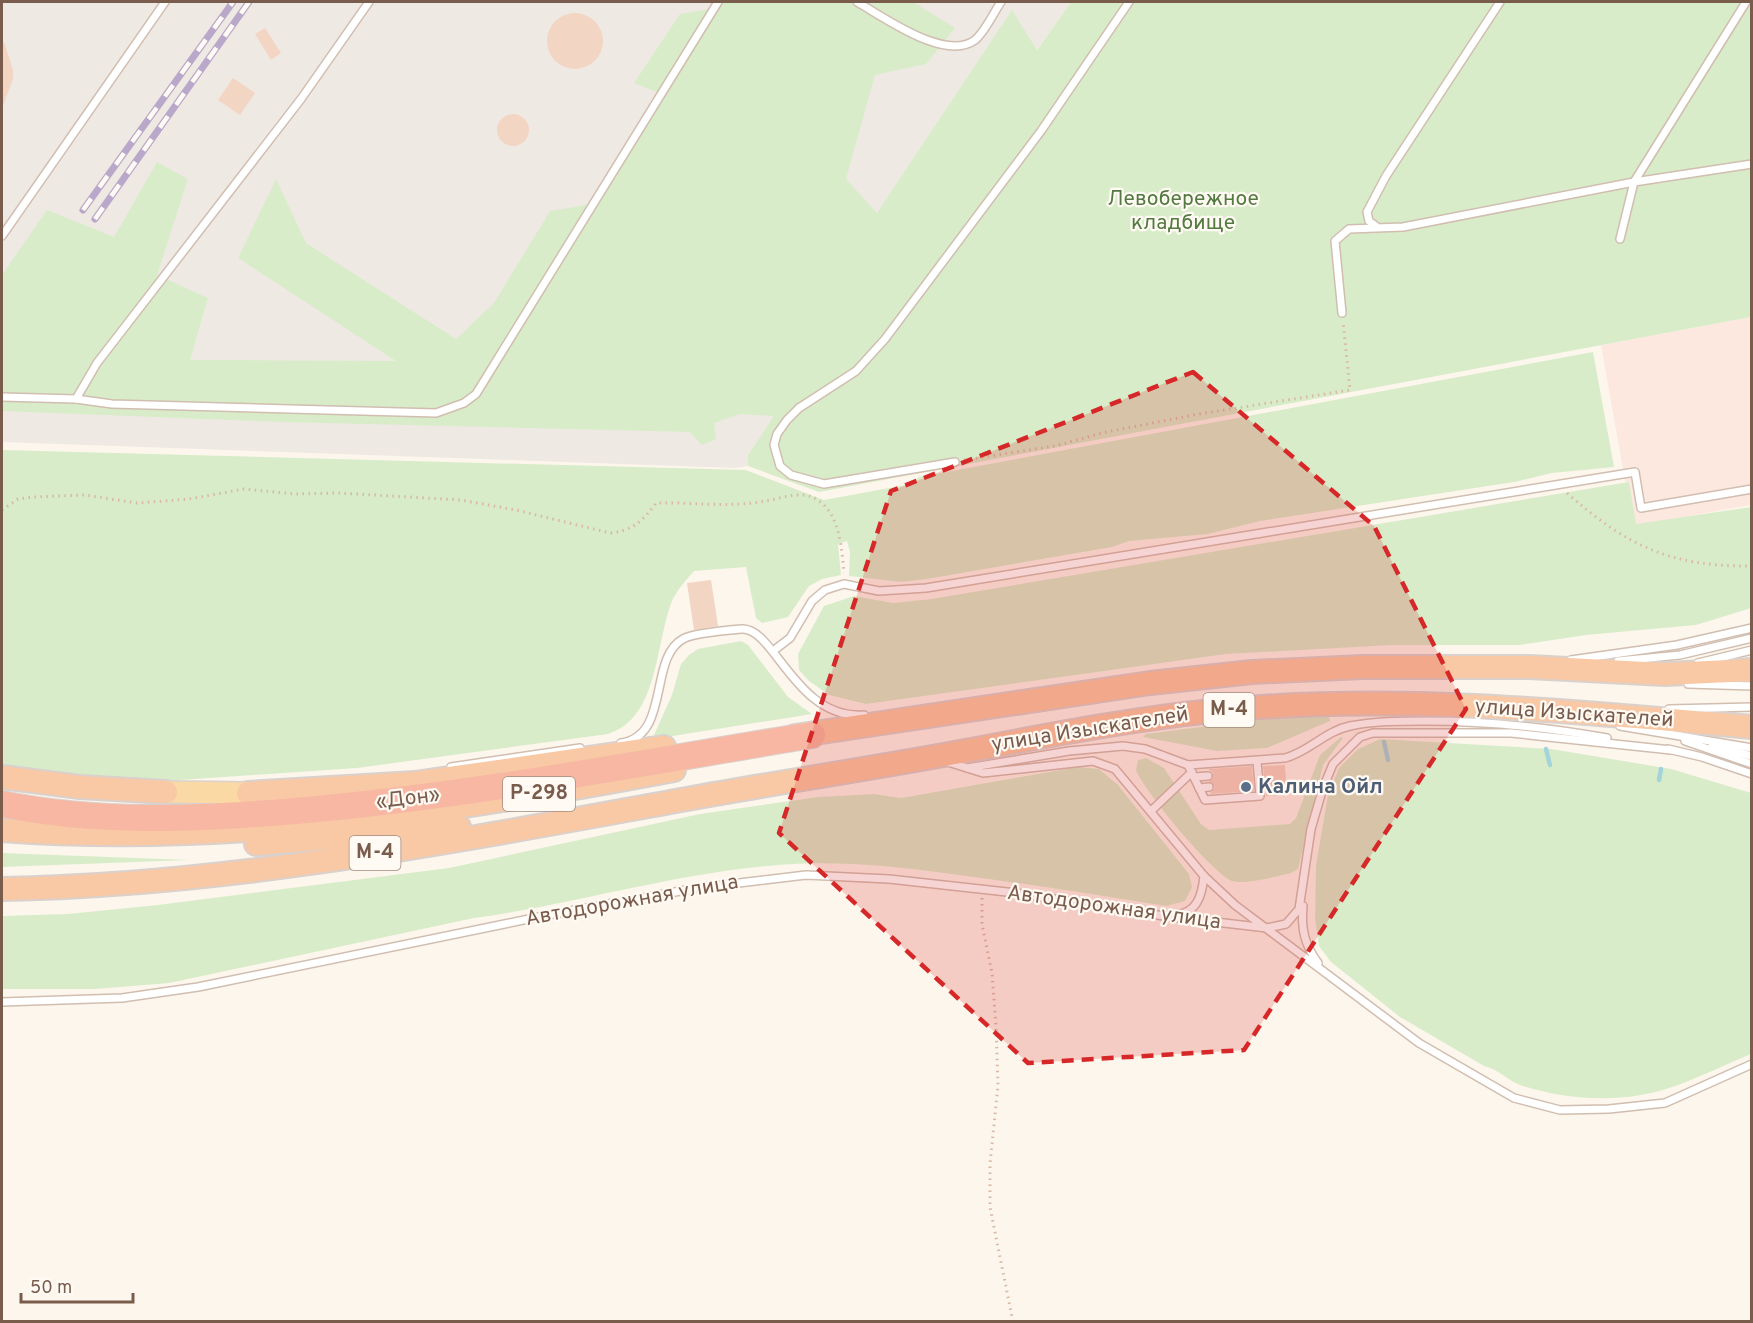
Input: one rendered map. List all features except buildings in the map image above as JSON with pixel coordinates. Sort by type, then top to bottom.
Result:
[{"type":"highway","name":"улица Изыскателей","points":[[812,735],[1150,683],[1252,672],[1363,667],[1529,667],[1701,674],[1748,656]]},
{"type":"highway","name":"улица Изыскателей","points":[[684,800],[1118,724],[1277,705],[1366,703],[1527,708],[1651,722],[1744,726]]},
{"type":"highway","points":[[248,793],[376,787],[526,769],[722,739],[812,735]]},
{"type":"highway","name":"«Дон»","points":[[2,804],[62,814],[144,818],[311,809],[427,797],[812,735]]},
{"type":"highway","name":"Р-298","points":[[2,830],[146,836],[377,818],[540,794],[713,763],[812,735]]},
{"type":"highway","points":[[2,777],[80,787],[166,792]]},
{"type":"highway","name":"Р-298","points":[[2,840],[121,848],[268,843],[419,831],[684,800]]},
{"type":"highway","name":"М-4","points":[[2,889],[159,880],[427,846],[684,800]]},
{"type":"main road","points":[[166,792],[248,793]]},
{"type":"lane","points":[[2,236],[165,2]]},
{"type":"lane","points":[[76,399],[97,363],[301,99],[369,2]]},
{"type":"lane","points":[[2,397],[76,399],[112,404],[436,413],[464,404],[476,394],[718,2]]},
{"type":"lane","points":[[857,2],[911,33],[952,48],[975,40],[1001,2]]},
{"type":"lane","points":[[955,462],[824,484],[791,475],[780,466],[774,445],[777,434],[799,408],[856,370],[885,339],[1041,131],[1129,2]]},
{"type":"lane","points":[[1376,226],[1369,221],[1367,212],[1386,176],[1500,2]]},
{"type":"lane","points":[[1620,239],[1634,182],[1746,3]]},
{"type":"lane","points":[[1342,313],[1335,241],[1349,229],[1376,226],[1403,227],[1634,182],[1752,164]]},
{"type":"lane","points":[[773,651],[790,638],[812,601],[825,590],[844,584],[879,591],[926,588],[1635,472],[1641,508],[1752,489]]},
{"type":"lane","points":[[1529,667],[1725,635],[1752,627]]},
{"type":"lane","points":[[614,744],[639,737],[648,724],[670,651],[684,638],[746,629],[761,638],[773,651],[785,671],[822,706],[839,713],[869,715]]},
{"type":"lane","points":[[1529,667],[1680,655],[1752,638]]},
{"type":"lane","points":[[1618,671],[1684,666],[1748,656]]},
{"type":"lane","points":[[1684,666],[1748,656]]},
{"type":"lane","points":[[1529,667],[1626,681],[1669,683]]},
{"type":"lane","points":[[1701,684],[1752,680]]},
{"type":"lane","points":[[1680,683],[1752,686]]},
{"type":"lane","points":[[934,706],[954,704],[998,706]]},
{"type":"lane","points":[[1651,722],[1752,707]]},
{"type":"lane","points":[[1151,811],[1191,771],[1294,756],[1331,731],[1349,726],[1412,721],[1520,724],[1671,750],[1702,757],[1752,774]]},
{"type":"lane","points":[[1651,722],[1752,748]]},
{"type":"lane","points":[[1651,722],[1752,756]]},
{"type":"lane","points":[[1651,722],[1752,764]]},
{"type":"lane","points":[[1335,979],[1307,948],[1302,917],[1304,888],[1311,829],[1323,788],[1333,764],[1360,737],[1373,733],[1511,733],[1671,750]]},
{"type":"lane","points":[[441,768],[592,746]]},
{"type":"lane","points":[[967,768],[1069,751],[1123,746],[1145,749],[1191,771],[1208,776]]},
{"type":"lane","points":[[934,757],[983,772],[1093,761],[1115,769],[1204,876],[1235,905],[1419,1043],[1514,1098],[1560,1110],[1609,1109],[1665,1103],[1752,1064]]},
{"type":"lane","points":[[1191,771],[1205,800],[1260,796],[1257,761]]},
{"type":"lane","points":[[376,787],[409,776]]},
{"type":"lane","points":[[1199,788],[1209,787]]},
{"type":"lane","name":"Автодорожная улица","points":[[2,1002],[122,998],[198,987],[553,914],[749,880],[842,875],[1016,893],[1164,916],[1267,928]]},
{"type":"lane","points":[[1164,916],[1190,911],[1198,902],[1204,876]]},
{"type":"lane","points":[[1267,928],[1286,924],[1293,918],[1299,909],[1304,888]]},
{"type":"path","points":[[955,462],[1055,446],[1106,432],[1199,414],[1350,390],[1342,313]]},
{"type":"path","points":[[1558,485],[1604,525],[1665,557],[1711,567],[1752,566]]},
{"type":"path","points":[[2,510],[18,499],[33,497],[85,495],[137,502],[189,499],[244,489],[295,494],[339,493],[461,500],[568,521],[610,533],[624,532],[644,520],[656,503],[693,502],[728,505],[799,494],[819,500],[837,528],[842,549],[844,584]]},
{"type":"path","points":[[982,891],[982,924],[992,974],[998,1086],[990,1164],[990,1207],[1013,1322]]},
{"type":"highlighted area","points":[[1193,372],[1374,526],[1466,709],[1244,1050],[1028,1063],[779,833],[891,491]]},
{"type":"shaded area","points":[[2,2],[1071,2],[748,455],[748,466],[734,468],[2,442]]},
{"type":"shaded area","points":[[1751,317],[1751,505],[1633,526],[1601,345]]},
{"type":"green space","name":"Левобережное кладбище","points":[[713,2],[913,2],[955,28],[926,64],[875,75],[846,179],[877,213],[1012,10],[1037,50],[1071,2],[1751,2],[1751,317],[819,492],[748,466],[748,455],[774,416],[740,414],[714,423],[716,439],[702,445],[690,432],[282,422],[2,411],[2,275],[47,210],[114,237],[157,162],[188,179],[157,275],[208,298],[190,360],[396,361],[238,258],[276,179],[306,243],[456,339],[494,303],[550,211],[598,203],[662,94],[634,83],[680,14],[716,8]]},
{"type":"green space","points":[[1593,352],[1614,467],[1552,473],[1514,482],[1260,521],[1208,534],[1129,541],[1112,547],[901,582],[849,576],[850,552],[847,541],[838,544],[841,575],[822,579],[809,586],[788,617],[762,623],[756,618],[746,567],[694,571],[672,601],[653,678],[646,696],[637,713],[625,725],[608,734],[357,768],[166,781],[85,778],[2,766],[2,450],[746,470],[824,500],[911,484],[919,477]]},
{"type":"green space","points":[[1629,482],[1636,524],[1751,507],[1751,608],[1696,625],[1586,635],[1519,645],[1393,645],[1226,654],[866,704],[829,695],[809,681],[799,670],[798,654],[824,606],[854,596],[893,603],[931,599]]},
{"type":"green space","points":[[741,641],[748,645],[788,697],[812,714],[660,738],[654,735],[672,695],[681,664],[689,655],[698,649]]},
{"type":"green space","points":[[1329,716],[1330,721],[1267,748],[1217,751],[1143,737],[1146,734],[1270,718]]},
{"type":"green space","points":[[1341,737],[1343,738],[1323,765],[1298,869],[1291,873],[1253,881],[1232,881],[1210,864],[1164,812],[1136,770],[1138,760],[1146,758],[1164,768],[1201,824],[1209,830],[1290,824],[1296,818],[1320,755]]},
{"type":"green space","points":[[1380,739],[1551,749],[1671,769],[1751,793],[1751,1054],[1685,1082],[1637,1096],[1578,1097],[1539,1090],[1515,1083],[1400,1017],[1331,962],[1319,946],[1315,919],[1316,865],[1328,795],[1339,768],[1358,749]]},
{"type":"green space","points":[[1078,767],[1099,769],[1118,785],[1189,874],[1192,887],[1185,901],[1166,906],[1011,882],[892,867],[823,863],[778,865],[701,875],[474,918],[169,983],[95,989],[2,989],[2,916],[68,914],[158,905],[449,868],[700,814],[818,797],[874,794],[901,798]]},
{"type":"green space","points":[[2,853],[189,860],[2,867]]},
{"type":"waterway","points":[[1384,742],[1388,760]]},
{"type":"waterway","points":[[1546,749],[1550,765]]},
{"type":"waterway","points":[[1659,780],[1661,769]]},
{"type":"railway","points":[[83,210],[233,2]]},
{"type":"railway","points":[[95,219],[249,2]]},
{"type":"place","name":"Калина Ойл","points":[[1246,787]]}]
